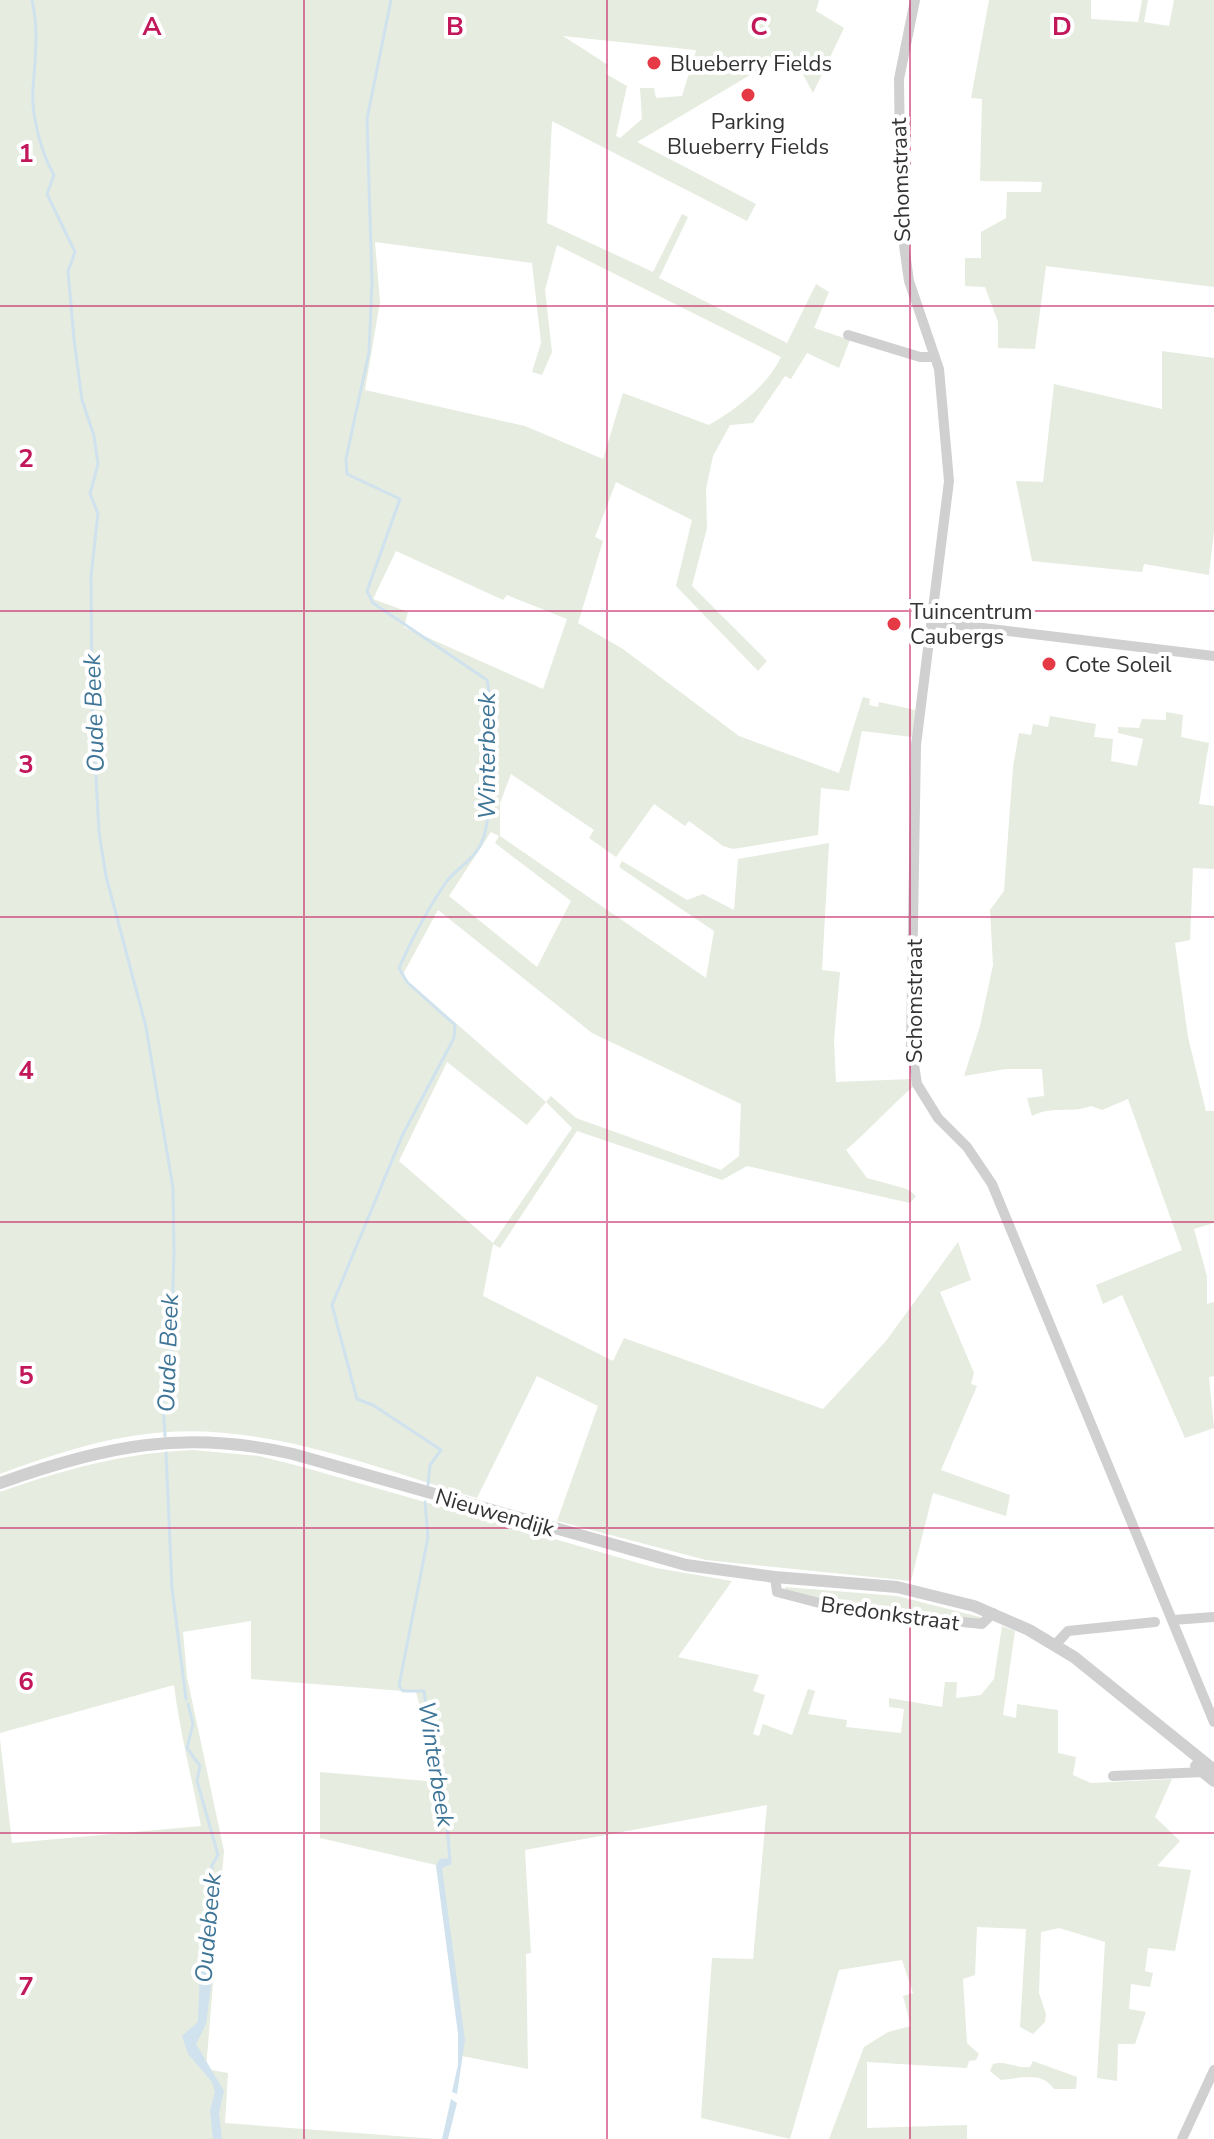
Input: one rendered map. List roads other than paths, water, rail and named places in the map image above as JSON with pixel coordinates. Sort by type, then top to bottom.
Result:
[{"type":"street","name":"Schomstraat","points":[[915,0],[899,79],[901,224],[909,281],[935,357],[942,392],[949,481],[916,745],[911,1045],[914,1073],[928,1102],[967,1147],[992,1184],[1214,1722]]},
{"type":"street","points":[[848,335],[920,357],[935,357]]},
{"type":"street","points":[[933,622],[1214,656]]},
{"type":"street","name":"Nieuwendijk","points":[[0,1483],[79,1456],[128,1445],[195,1441],[245,1445],[293,1454],[643,1555],[722,1572],[897,1587],[950,1598],[993,1613]]},
{"type":"street","name":"Bredonkstraat","points":[[775,1577],[777,1592],[827,1607],[970,1624],[986,1623],[993,1613],[1055,1645],[1097,1675],[1211,1775]]},
{"type":"street","points":[[1173,1620],[1214,1617]]},
{"type":"street","points":[[1055,1645],[1068,1631],[1155,1622]]},
{"type":"street","points":[[1113,1776],[1211,1775]]},
{"type":"street","points":[[1182,2139],[1214,2070]]},
{"type":"water","points":[[450,1858],[452,1864],[442,1868],[465,2040],[457,2094],[452,2092],[458,2065],[458,2034],[436,1865],[440,1859]]},
{"type":"water","points":[[200,1968],[207,1968],[211,1986],[206,2024],[196,2044],[224,2091],[219,2113],[222,2139],[213,2139],[210,2110],[215,2092],[212,2082],[188,2054],[182,2036],[198,2022]]},
{"type":"water","points":[[451,2099],[457,2103],[448,2139],[442,2139]]},
{"type":"waterway","name":"Oude Beek","points":[[32,0],[36,34],[35,121],[54,175],[47,194],[75,252],[68,271],[74,339],[82,400],[94,436],[98,464],[90,494],[98,513],[91,577],[92,705],[99,832],[106,876],[146,1027],[173,1188],[171,1354],[163,1401],[165,1436]]},
{"type":"waterway","name":"Winterbeek","points":[[391,0],[367,119],[372,282],[369,352],[346,459],[347,474],[400,499],[367,591],[373,603],[487,680],[492,740],[491,790],[480,846],[440,891],[399,968],[407,982],[455,1025],[454,1038],[403,1134],[332,1305],[357,1399],[373,1405],[441,1450],[430,1465],[428,1485]]},
{"type":"waterway","name":"Oudebeek","points":[[166,1453],[172,1588],[186,1699]]},
{"type":"waterway","name":"Winterbeek","points":[[425,1502],[428,1537],[399,1686],[403,1691],[424,1691],[431,1742],[443,1781],[450,1860]]},
{"type":"waterway","name":"Oudebeek","points":[[188,1704],[193,1724],[187,1748],[200,1766],[197,1781],[218,1855],[212,1865],[212,1911],[204,1971]]},
{"type":"place","name":"Blueberry Fields","points":[[654,63]]},
{"type":"place","name":"Parking Blueberry Fields","points":[[748,95]]},
{"type":"place","name":"Tuincentrum Caubergs","points":[[894,624]]},
{"type":"place","name":"Cote Soleil","points":[[1049,664]]}]
